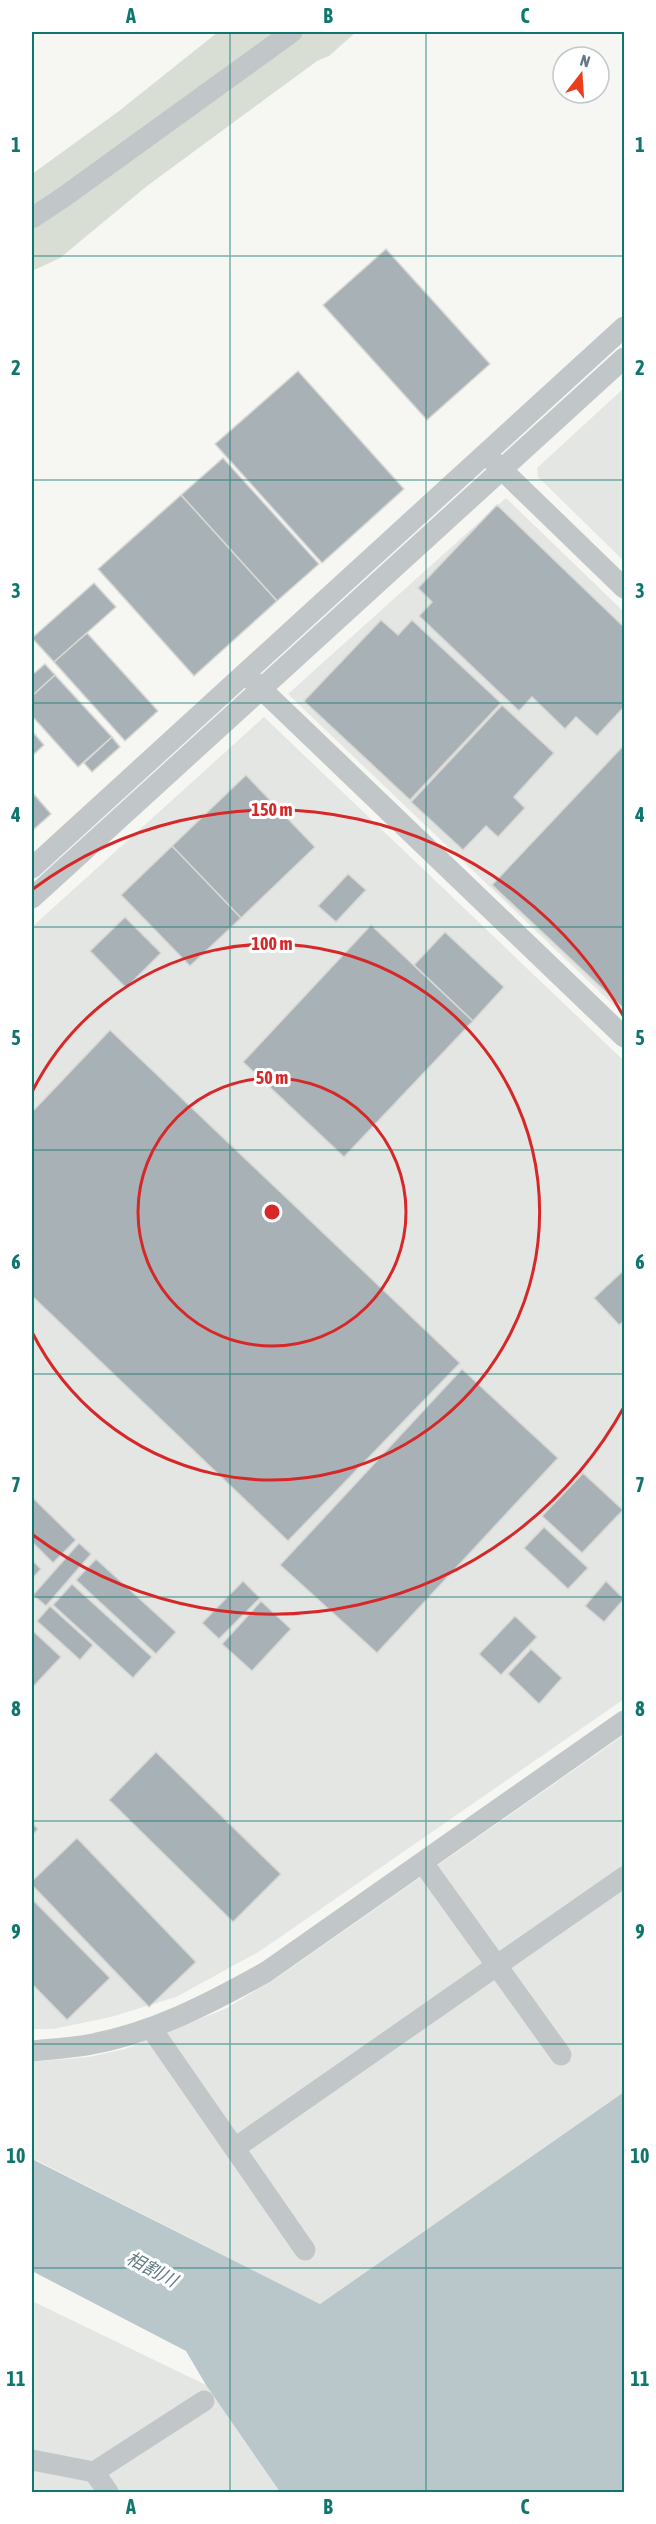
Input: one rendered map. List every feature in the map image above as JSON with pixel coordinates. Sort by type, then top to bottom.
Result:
[{"type":"street","points":[[32,218],[292,32]]},
{"type":"street","points":[[32,868],[624,327]]},
{"type":"street","points":[[32,898],[624,358]]},
{"type":"street","points":[[485,454],[624,588]]},
{"type":"street","points":[[246,673],[624,1037]]},
{"type":"street","points":[[32,2051],[87,2045],[151,2028],[209,2004],[266,1972],[624,1721]]},
{"type":"street","points":[[423,1863],[561,2055]]},
{"type":"street","points":[[235,2148],[624,1877]]},
{"type":"street","points":[[151,2028],[305,2250]]},
{"type":"street","points":[[93,2472],[204,2401]]},
{"type":"street","points":[[32,2460],[93,2472],[108,2493]]},
{"type":"shaded area","points":[[218,32],[356,32],[329,56],[317,61],[147,186],[60,258],[32,271],[32,174],[119,111]]},
{"type":"shaded area","points":[[624,388],[624,561],[538,477],[537,468]]},
{"type":"shaded area","points":[[506,498],[624,612],[624,1015],[288,694]]},
{"type":"shaded area","points":[[264,717],[624,1061],[624,1699],[260,1951],[176,1997],[111,2017],[53,2029],[32,2029],[32,927]]},
{"type":"shaded area","points":[[624,1735],[624,2092],[320,2304],[32,2158],[32,2062],[89,2057],[125,2049],[225,2009],[278,1977]]},
{"type":"shaded area","points":[[32,2301],[206,2385],[280,2492],[32,2492]]},
{"type":"water","name":"相割川","points":[[624,2092],[624,2492],[280,2492],[206,2385],[186,2351],[32,2271],[32,2159],[320,2304]]},
{"type":"building","points":[[386,249],[490,364],[427,420],[323,305]]},
{"type":"building","points":[[298,371],[404,489],[322,563],[215,444]]},
{"type":"building","points":[[223,458],[319,564],[277,601],[181,495]]},
{"type":"building","points":[[181,495],[277,601],[194,676],[98,569]]},
{"type":"building","points":[[497,505],[624,627],[624,707],[597,736],[576,717],[565,729],[532,697],[519,711],[419,616],[432,602],[418,588]]},
{"type":"building","points":[[94,583],[116,607],[54,662],[32,638]]},
{"type":"building","points":[[381,620],[398,635],[412,620],[501,703],[410,800],[304,701]]},
{"type":"building","points":[[87,633],[158,711],[125,741],[54,662]]},
{"type":"building","points":[[45,664],[55,675],[33,695],[32,675]]},
{"type":"building","points":[[55,675],[112,737],[78,767],[32,716],[32,696]]},
{"type":"building","points":[[502,705],[554,753],[514,797],[525,808],[498,837],[486,826],[463,850],[411,802]]},
{"type":"building","points":[[32,731],[44,745],[32,756]]},
{"type":"building","points":[[112,737],[120,747],[92,772],[84,763]]},
{"type":"building","points":[[624,745],[624,1009],[492,885]]},
{"type":"building","points":[[246,775],[315,847],[241,918],[172,846]]},
{"type":"building","points":[[32,792],[51,814],[32,831]]},
{"type":"building","points":[[172,846],[241,918],[190,966],[121,895]]},
{"type":"building","points":[[348,874],[366,890],[336,922],[318,906]]},
{"type":"building","points":[[125,917],[161,953],[126,988],[90,951]]},
{"type":"building","points":[[371,925],[473,1021],[344,1157],[243,1062]]},
{"type":"building","points":[[445,932],[504,987],[473,1021],[414,965]]},
{"type":"building","points":[[110,1030],[460,1363],[288,1541],[32,1296],[32,1112]]},
{"type":"building","points":[[624,1270],[624,1321],[619,1325],[594,1298]]},
{"type":"building","points":[[462,1369],[558,1458],[377,1653],[280,1565]]},
{"type":"building","points":[[583,1473],[623,1510],[582,1553],[542,1516]]},
{"type":"building","points":[[32,1497],[76,1540],[53,1563],[32,1542]]},
{"type":"building","points":[[544,1527],[588,1568],[568,1589],[524,1548]]},
{"type":"building","points":[[79,1543],[91,1554],[46,1606],[33,1595]]},
{"type":"building","points":[[96,1559],[176,1632],[156,1654],[76,1580]]},
{"type":"building","points":[[32,1560],[41,1569],[32,1579]]},
{"type":"building","points":[[243,1581],[260,1598],[219,1639],[202,1623]]},
{"type":"building","points":[[606,1581],[624,1599],[604,1622],[585,1606]]},
{"type":"building","points":[[72,1584],[152,1657],[133,1678],[53,1605]]},
{"type":"building","points":[[261,1601],[291,1629],[252,1671],[222,1644]]},
{"type":"building","points":[[50,1606],[93,1645],[80,1660],[37,1621]]},
{"type":"building","points":[[515,1616],[537,1637],[501,1675],[479,1654]]},
{"type":"building","points":[[32,1630],[61,1657],[32,1688]]},
{"type":"building","points":[[531,1649],[562,1678],[539,1704],[508,1674]]},
{"type":"building","points":[[156,1752],[281,1874],[233,1922],[109,1800]]},
{"type":"building","points":[[32,1823],[38,1829],[32,1836]]},
{"type":"building","points":[[77,1838],[196,1962],[149,2007],[32,1885],[32,1881]]},
{"type":"building","points":[[32,1899],[110,1978],[67,2020],[32,1984]]}]
